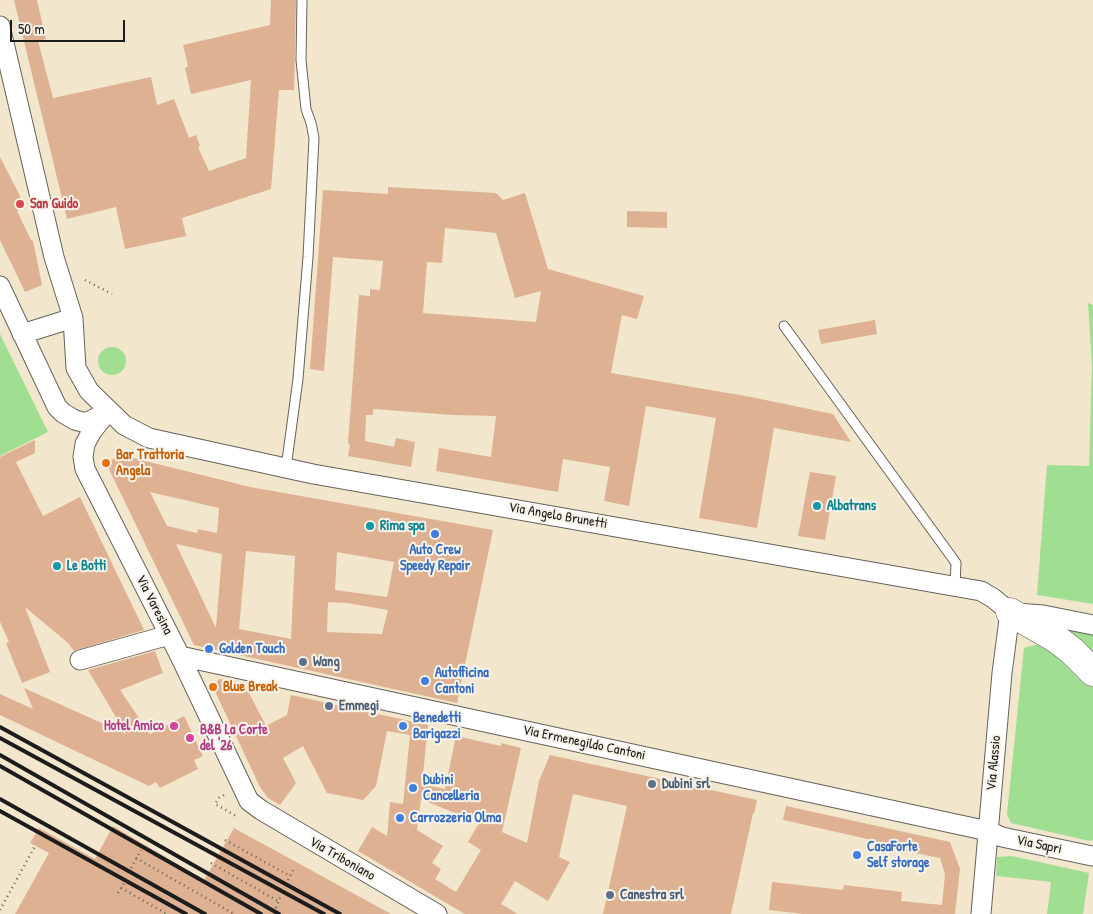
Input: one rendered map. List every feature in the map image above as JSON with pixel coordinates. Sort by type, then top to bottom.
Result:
[{"type":"highway","points":[[1010,612],[1065,646],[1093,672]]},
{"type":"street","name":"Via Angelo Brunetti","points":[[0,26],[62,285],[73,318],[76,368],[89,391],[124,425],[149,438],[286,468],[981,591],[1010,612]]},
{"type":"street","points":[[0,286],[57,406],[63,413],[75,420],[86,423],[108,411]]},
{"type":"street","points":[[22,334],[73,318]]},
{"type":"street","name":"Via Varesina","points":[[108,411],[92,431],[85,444],[83,457],[85,469],[180,656],[249,801]]},
{"type":"street","points":[[1010,612],[1042,615],[1093,624]]},
{"type":"street","name":"Via Alassio","points":[[981,914],[1002,673],[1010,612]]},
{"type":"street","points":[[80,660],[169,635]]},
{"type":"street","name":"Via Ermenegildo Cantoni","points":[[180,656],[988,831]]},
{"type":"street","name":"Via Triboniano","points":[[249,801],[260,810],[437,914]]},
{"type":"street","name":"Via Sapri","points":[[988,831],[1002,837],[1092,856]]},
{"type":"lane","points":[[286,468],[298,379],[308,257],[314,138],[306,109],[301,60],[302,0]]},
{"type":"lane","points":[[784,326],[956,563],[955,586]]},
{"type":"path","points":[[85,280],[112,294]]},
{"type":"path","points":[[224,795],[215,804],[238,817]]},
{"type":"path","points":[[225,840],[290,876]]},
{"type":"path","points":[[0,910],[35,846]]},
{"type":"path","points":[[131,868],[140,850]]},
{"type":"path","points":[[136,858],[234,914]]},
{"type":"path","points":[[212,864],[278,901]]},
{"type":"path","points":[[288,880],[294,869]]},
{"type":"path","points":[[118,893],[124,883]]},
{"type":"path","points":[[121,888],[167,914]]},
{"type":"path","points":[[276,908],[281,895]]},
{"type":"green space","points":[[1088,303],[1093,305],[1093,604],[1037,595],[1047,465],[1089,466],[1092,366]]},
{"type":"green space","points":[[0,334],[48,432],[0,456]]},
{"type":"green space","points":[[112,347],[122,351],[126,361],[122,371],[112,375],[102,371],[98,361],[102,351]]},
{"type":"green space","points":[[1049,625],[1093,631],[1093,660]]},
{"type":"green space","points":[[1038,644],[1047,645],[1085,677],[1093,688],[1093,840],[1090,841],[1011,823],[1007,814],[1024,648]]},
{"type":"green space","points":[[1012,856],[1089,873],[1083,914],[1047,914],[1051,882],[996,876],[997,857]]},
{"type":"building","points":[[14,0],[37,0],[46,39],[38,41],[53,98],[151,77],[157,105],[174,99],[189,138],[196,135],[200,146],[198,147],[209,171],[246,158],[251,80],[191,94],[185,68],[188,66],[183,45],[270,25],[271,0],[296,0],[294,90],[279,90],[271,189],[182,218],[186,236],[125,249],[116,207],[67,219]]},
{"type":"building","points":[[0,157],[24,207],[17,211],[33,241],[42,285],[25,292],[0,240]]},
{"type":"building","points":[[388,187],[496,193],[503,200],[525,193],[548,269],[644,296],[637,319],[622,315],[611,373],[751,397],[833,414],[851,442],[774,428],[757,528],[699,518],[716,418],[646,406],[629,506],[604,501],[610,467],[563,459],[558,492],[436,471],[439,448],[491,457],[496,416],[452,415],[373,409],[373,415],[366,415],[365,441],[394,447],[396,438],[415,442],[411,467],[348,456],[359,295],[370,296],[370,289],[380,290],[383,261],[333,257],[324,371],[310,369],[323,190],[388,194]],"holes":[[[445,228],[496,233],[515,298],[541,291],[536,322],[423,313],[427,262],[442,263]]]},
{"type":"building","points":[[627,211],[667,212],[667,228],[627,227]]},
{"type":"building","points":[[875,320],[877,334],[821,344],[818,330]]},
{"type":"building","name":"Le Botti","points":[[35,440],[35,453],[16,462],[43,516],[80,497],[144,630],[74,651],[68,643],[25,607],[50,672],[22,683],[6,643],[9,642],[0,622],[0,457]]},
{"type":"building","points":[[121,455],[250,487],[493,530],[457,703],[194,645],[106,463]],"holes":[[[150,492],[219,508],[217,533],[198,529],[197,533],[167,526]],[[176,544],[222,554],[216,628]],[[246,551],[295,556],[291,639],[239,629]],[[337,552],[394,562],[387,597],[335,590]],[[328,602],[347,603],[388,610],[382,634],[327,632]]]},
{"type":"building","name":"Albatrans","points":[[810,472],[836,476],[825,540],[798,536]]},
{"type":"building","points":[[155,651],[163,673],[120,690],[150,734],[184,716],[203,756],[194,760],[198,769],[160,788],[156,782],[149,786],[0,715],[0,694],[33,709],[24,688],[126,734],[88,670]]},
{"type":"building","points":[[219,679],[244,683],[266,726],[287,715],[291,695],[428,725],[422,784],[445,789],[456,736],[501,746],[501,743],[521,748],[502,832],[527,843],[539,781],[550,755],[757,800],[731,914],[603,914],[627,806],[573,794],[559,857],[570,862],[548,901],[515,881],[501,904],[518,914],[465,914],[358,851],[372,827],[387,836],[390,802],[403,804],[410,735],[387,731],[376,786],[363,800],[327,793],[303,746],[283,758],[296,783],[280,805],[268,798],[260,787],[213,687]],"holes":[[[421,799],[479,823],[468,842],[481,850],[456,892],[435,879],[441,869],[432,863],[443,846],[417,830]]]},
{"type":"building","points":[[786,806],[950,842],[960,869],[955,914],[803,914],[769,910],[772,882],[843,890],[844,885],[902,892],[901,901],[942,905],[945,874],[940,858],[872,844],[872,840],[783,820]]},
{"type":"building","points":[[113,826],[204,880],[234,828],[391,914],[15,914],[49,853],[30,843],[39,828],[95,859]]},
{"type":"railway","points":[[0,727],[340,914]]},
{"type":"railway","points":[[0,738],[324,914]]},
{"type":"railway","points":[[0,755],[279,914]]},
{"type":"railway","points":[[0,766],[261,914]]},
{"type":"railway","points":[[0,799],[205,914]]},
{"type":"railway","points":[[0,811],[186,914]]},
{"type":"place","name":"San Guido","points":[[20,204]]},
{"type":"place","name":"Bar Trattoria Angela","points":[[106,463]]},
{"type":"place","name":"Albatrans","points":[[817,506]]},
{"type":"place","name":"Rima spa","points":[[370,526]]},
{"type":"place","name":"Auto Crew Speedy Repair","points":[[435,534]]},
{"type":"place","name":"Le Botti","points":[[57,566]]},
{"type":"place","name":"Golden Touch","points":[[209,649]]},
{"type":"place","name":"Wang","points":[[303,662]]},
{"type":"place","name":"Autofficina Cantoni","points":[[425,681]]},
{"type":"place","name":"Blue Break","points":[[213,687]]},
{"type":"place","name":"Emmegi","points":[[329,706]]},
{"type":"place","name":"Hotel Amico","points":[[174,726]]},
{"type":"place","name":"Benedetti Barigazzi","points":[[403,726]]},
{"type":"place","name":"B&B La Corte del '26","points":[[190,738]]},
{"type":"place","name":"Dubini srl","points":[[652,784]]},
{"type":"place","name":"Dubini Cancelleria","points":[[413,788]]},
{"type":"place","name":"Carrozzeria Olma","points":[[400,818]]},
{"type":"place","name":"CasaForte Self storage","points":[[857,855]]},
{"type":"place","name":"Canestra srl","points":[[610,895]]}]
